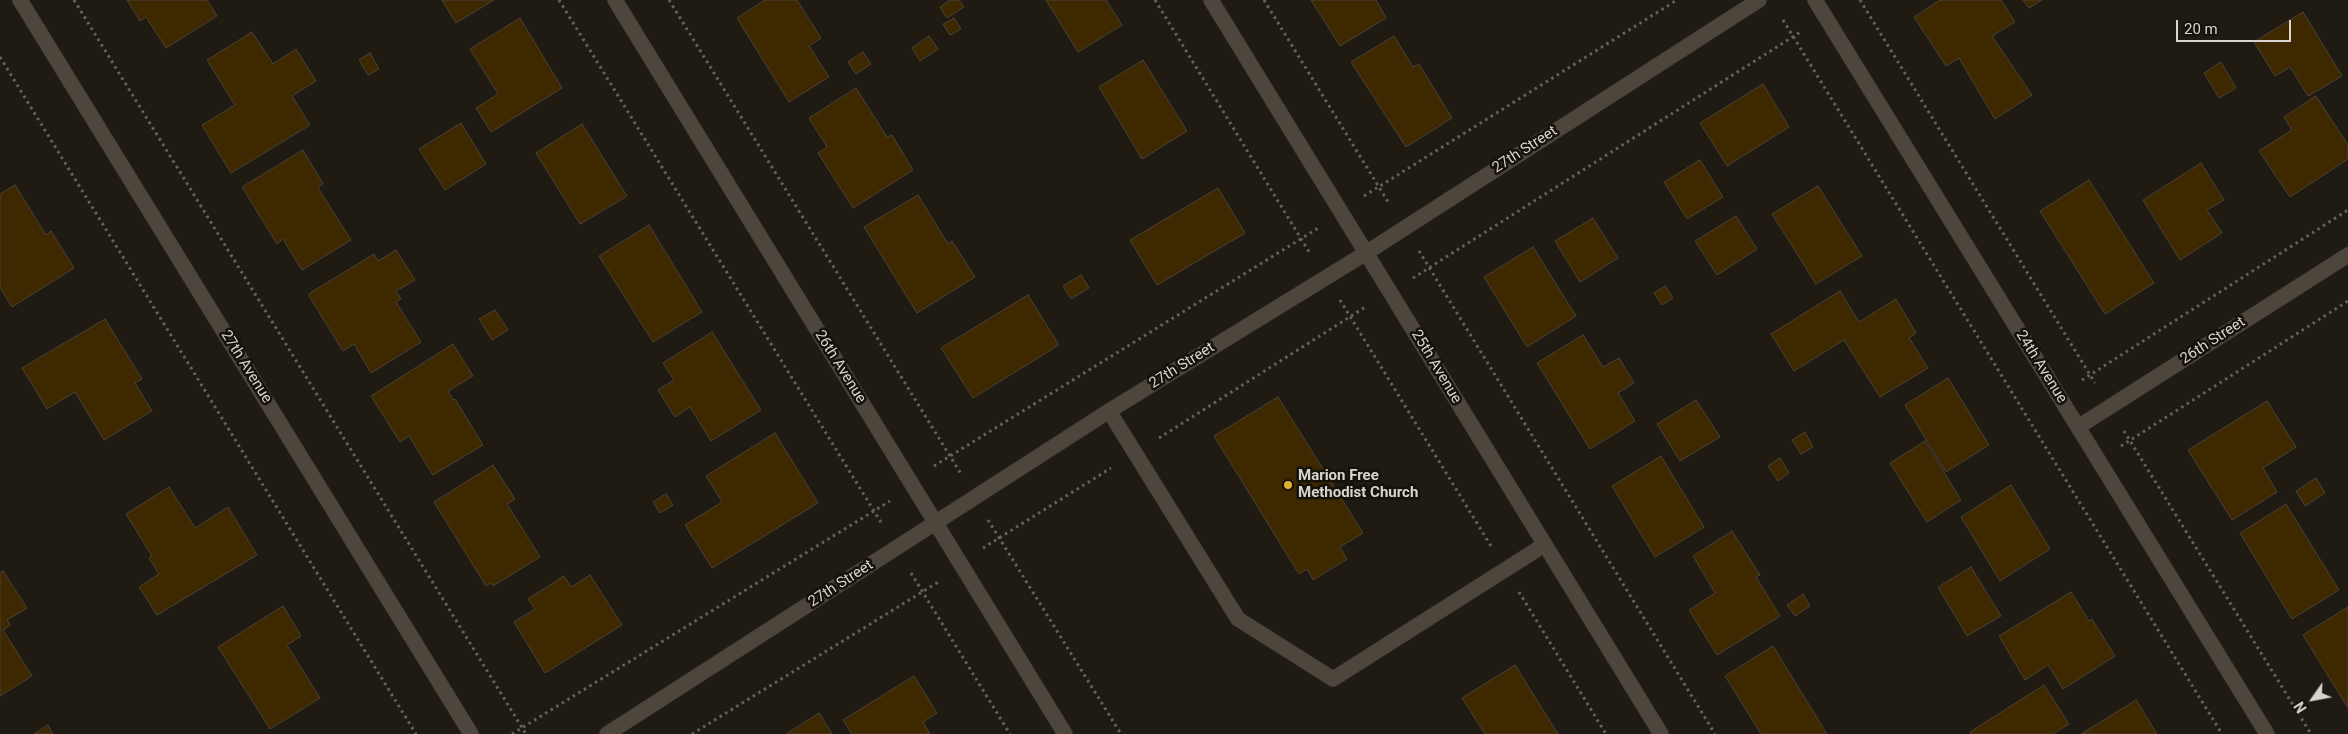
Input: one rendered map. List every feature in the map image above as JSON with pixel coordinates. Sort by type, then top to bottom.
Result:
[{"type":"street","name":"27th Avenue","points":[[20,0],[471,734]]},
{"type":"street","name":"26th Avenue","points":[[615,0],[1065,734]]},
{"type":"street","name":"25th Avenue","points":[[1211,0],[1661,734]]},
{"type":"street","name":"27th Street","points":[[606,734],[1109,411],[1366,253],[1759,0]]},
{"type":"street","name":"24th Avenue","points":[[1815,0],[2267,734]]},
{"type":"street","name":"26th Street","points":[[2078,427],[2348,255]]},
{"type":"street","points":[[1109,411],[1238,619],[1333,679],[1544,545]]},
{"type":"path","points":[[74,0],[526,734]]},
{"type":"path","points":[[559,0],[885,529]]},
{"type":"path","points":[[669,0],[961,475]]},
{"type":"path","points":[[1155,0],[1312,257]]},
{"type":"path","points":[[1264,0],[1392,208]]},
{"type":"path","points":[[1362,198],[1677,0]]},
{"type":"path","points":[[1860,0],[2096,386]]},
{"type":"path","points":[[1783,20],[2222,734]]},
{"type":"path","points":[[1410,280],[1804,29]]},
{"type":"path","points":[[0,57],[416,734]]},
{"type":"path","points":[[2082,380],[2348,210]]},
{"type":"path","points":[[931,468],[1320,227]]},
{"type":"path","points":[[1417,248],[1716,734]]},
{"type":"path","points":[[1339,297],[1606,734]]},
{"type":"path","points":[[2120,447],[2348,301]]},
{"type":"path","points":[[982,550],[1370,305]]},
{"type":"path","points":[[2124,431],[2311,734]]},
{"type":"path","points":[[512,734],[892,500]]},
{"type":"path","points":[[988,519],[1121,734]]},
{"type":"path","points":[[911,573],[1010,734]]},
{"type":"path","points":[[692,734],[941,580]]},
{"type":"building","points":[[127,0],[207,0],[217,16],[166,48],[146,17],[140,21]]},
{"type":"building","points":[[442,0],[494,0],[456,23]]},
{"type":"building","points":[[765,0],[797,0],[821,38],[809,46],[829,77],[789,102],[737,18]]},
{"type":"building","points":[[950,0],[959,0],[964,7],[947,18],[940,7]]},
{"type":"building","points":[[1046,0],[1106,0],[1122,25],[1078,52]]},
{"type":"building","points":[[1311,0],[1376,0],[1386,18],[1340,46]]},
{"type":"building","points":[[1940,0],[2001,0],[2015,22],[1992,36],[2032,95],[1995,119],[1959,58],[1946,66],[1914,17]]},
{"type":"building","points":[[2023,0],[2042,0],[2029,8]]},
{"type":"building","points":[[2303,12],[2342,76],[2308,96],[2290,67],[2275,76],[2254,42]]},
{"type":"building","points":[[520,18],[562,88],[491,132],[476,108],[498,94],[470,49]]},
{"type":"building","points":[[954,18],[961,29],[950,35],[943,24]]},
{"type":"building","points":[[252,32],[273,64],[296,49],[316,81],[292,96],[310,125],[231,173],[202,125],[235,105],[207,60]]},
{"type":"building","points":[[929,36],[938,49],[920,61],[912,48]]},
{"type":"building","points":[[1394,36],[1413,67],[1419,64],[1452,118],[1406,147],[1351,62]]},
{"type":"building","points":[[863,52],[871,64],[856,74],[848,62]]},
{"type":"building","points":[[370,53],[379,69],[368,75],[359,60]]},
{"type":"building","points":[[1143,60],[1187,131],[1142,159],[1099,87]]},
{"type":"building","points":[[2221,62],[2236,88],[2219,98],[2204,73]]},
{"type":"building","points":[[1763,84],[1789,127],[1727,166],[1700,123]]},
{"type":"building","points":[[856,88],[887,137],[892,135],[913,170],[853,208],[818,153],[827,147],[809,118]]},
{"type":"building","points":[[2316,96],[2348,145],[2348,159],[2290,197],[2259,151],[2292,130],[2284,117]]},
{"type":"building","points":[[461,123],[486,164],[445,190],[419,149]]},
{"type":"building","points":[[582,124],[627,196],[580,224],[536,153]]},
{"type":"building","points":[[303,150],[323,184],[318,188],[351,240],[302,270],[283,239],[277,244],[242,187]]},
{"type":"building","points":[[1700,160],[1723,197],[1687,219],[1664,182]]},
{"type":"building","points":[[2201,163],[2224,200],[2207,210],[2222,233],[2180,260],[2143,200]]},
{"type":"building","points":[[2089,180],[2154,283],[2105,314],[2040,211]]},
{"type":"building","points":[[15,185],[46,235],[51,231],[74,268],[12,307],[0,287],[0,194]]},
{"type":"building","points":[[1818,186],[1862,256],[1816,284],[1772,214]]},
{"type":"building","points":[[1218,188],[1245,233],[1157,285],[1130,240]]},
{"type":"building","points":[[918,195],[948,244],[952,241],[975,277],[917,313],[864,227]]},
{"type":"building","points":[[1736,216],[1757,249],[1717,275],[1695,241]]},
{"type":"building","points":[[1593,218],[1618,258],[1580,282],[1555,241]]},
{"type":"building","points":[[649,225],[702,312],[653,342],[599,256]]},
{"type":"building","points":[[1533,247],[1576,316],[1527,347],[1484,277]]},
{"type":"building","points":[[396,250],[415,280],[396,291],[401,299],[396,302],[421,342],[371,373],[354,344],[343,351],[309,296],[310,293],[374,254],[378,261]]},
{"type":"building","points":[[1081,275],[1089,288],[1071,299],[1063,286]]},
{"type":"building","points":[[1665,286],[1673,298],[1662,305],[1654,293]]},
{"type":"building","points":[[1840,291],[1859,322],[1896,299],[1916,333],[1909,338],[1928,368],[1880,397],[1844,340],[1794,371],[1771,334]]},
{"type":"building","points":[[1028,295],[1059,345],[973,398],[941,348]]},
{"type":"building","points":[[495,310],[508,330],[492,340],[479,319]]},
{"type":"building","points":[[105,319],[142,379],[135,383],[152,411],[104,440],[75,392],[47,409],[22,368]]},
{"type":"building","points":[[712,332],[761,410],[711,441],[690,407],[675,417],[658,390],[674,380],[663,363]]},
{"type":"building","points":[[1583,335],[1603,367],[1619,358],[1634,383],[1618,393],[1635,421],[1590,449],[1537,363]]},
{"type":"building","points":[[453,344],[473,376],[448,391],[453,400],[455,399],[483,445],[433,475],[409,436],[400,442],[371,396]]},
{"type":"building","points":[[1948,378],[1989,445],[1946,472],[1905,405]]},
{"type":"building","name":"Marion Free Methodist Church","points":[[1278,397],[1363,533],[1340,547],[1347,559],[1313,580],[1307,569],[1299,574],[1214,436]]},
{"type":"building","points":[[1696,400],[1720,437],[1680,461],[1657,424]]},
{"type":"building","points":[[2267,401],[2296,447],[2263,468],[2277,492],[2232,520],[2188,450]]},
{"type":"building","points":[[1805,432],[1813,447],[1801,454],[1792,440]]},
{"type":"building","points":[[775,433],[818,503],[712,568],[685,525],[722,502],[706,476]]},
{"type":"building","points":[[1925,441],[1961,500],[1927,522],[1890,463]]},
{"type":"building","points":[[1661,456],[1704,527],[1655,557],[1612,486]]},
{"type":"building","points":[[1780,458],[1789,473],[1778,481],[1768,466]]},
{"type":"building","points":[[493,465],[515,499],[507,504],[540,557],[493,586],[491,583],[486,586],[434,502]]},
{"type":"building","points":[[2316,478],[2325,493],[2305,506],[2296,491]]},
{"type":"building","points":[[2011,485],[2050,549],[2000,581],[1961,517]]},
{"type":"building","points":[[169,487],[195,528],[228,507],[257,555],[157,615],[139,587],[159,574],[149,558],[152,556],[126,514]]},
{"type":"building","points":[[666,494],[673,505],[660,513],[653,502]]},
{"type":"building","points":[[2286,504],[2339,590],[2292,619],[2240,533]]},
{"type":"building","points":[[1732,531],[1760,575],[1756,577],[1780,616],[1717,655],[1689,610],[1715,593],[1693,556]]},
{"type":"building","points":[[1971,567],[2001,616],[1967,636],[1938,587]]},
{"type":"building","points":[[3,571],[27,608],[7,620],[10,625],[3,630],[32,676],[0,696],[0,573]]},
{"type":"building","points":[[590,575],[622,625],[545,673],[514,622],[535,609],[528,599],[564,576],[571,587]]},
{"type":"building","points":[[2071,592],[2089,621],[2092,619],[2115,656],[2063,689],[2048,665],[2025,680],[1999,636]]},
{"type":"building","points":[[1803,594],[1810,606],[1795,616],[1787,605]]},
{"type":"building","points":[[283,606],[301,636],[287,645],[320,698],[270,729],[218,647]]},
{"type":"building","points":[[2348,607],[2348,708],[2303,635]]},
{"type":"building","points":[[1773,646],[1827,734],[1761,734],[1725,676]]},
{"type":"building","points":[[1515,665],[1558,734],[1485,734],[1462,698]]},
{"type":"building","points":[[914,676],[937,713],[923,722],[930,734],[852,734],[843,720]]},
{"type":"building","points":[[2044,685],[2069,724],[2053,734],[1971,734],[1970,732]]},
{"type":"building","points":[[2136,700],[2157,734],[2081,734]]},
{"type":"building","points":[[819,713],[832,734],[786,734]]},
{"type":"building","points":[[48,725],[53,734],[34,734]]},
{"type":"place","name":"Marion Free Methodist Church","points":[[1288,485]]}]
